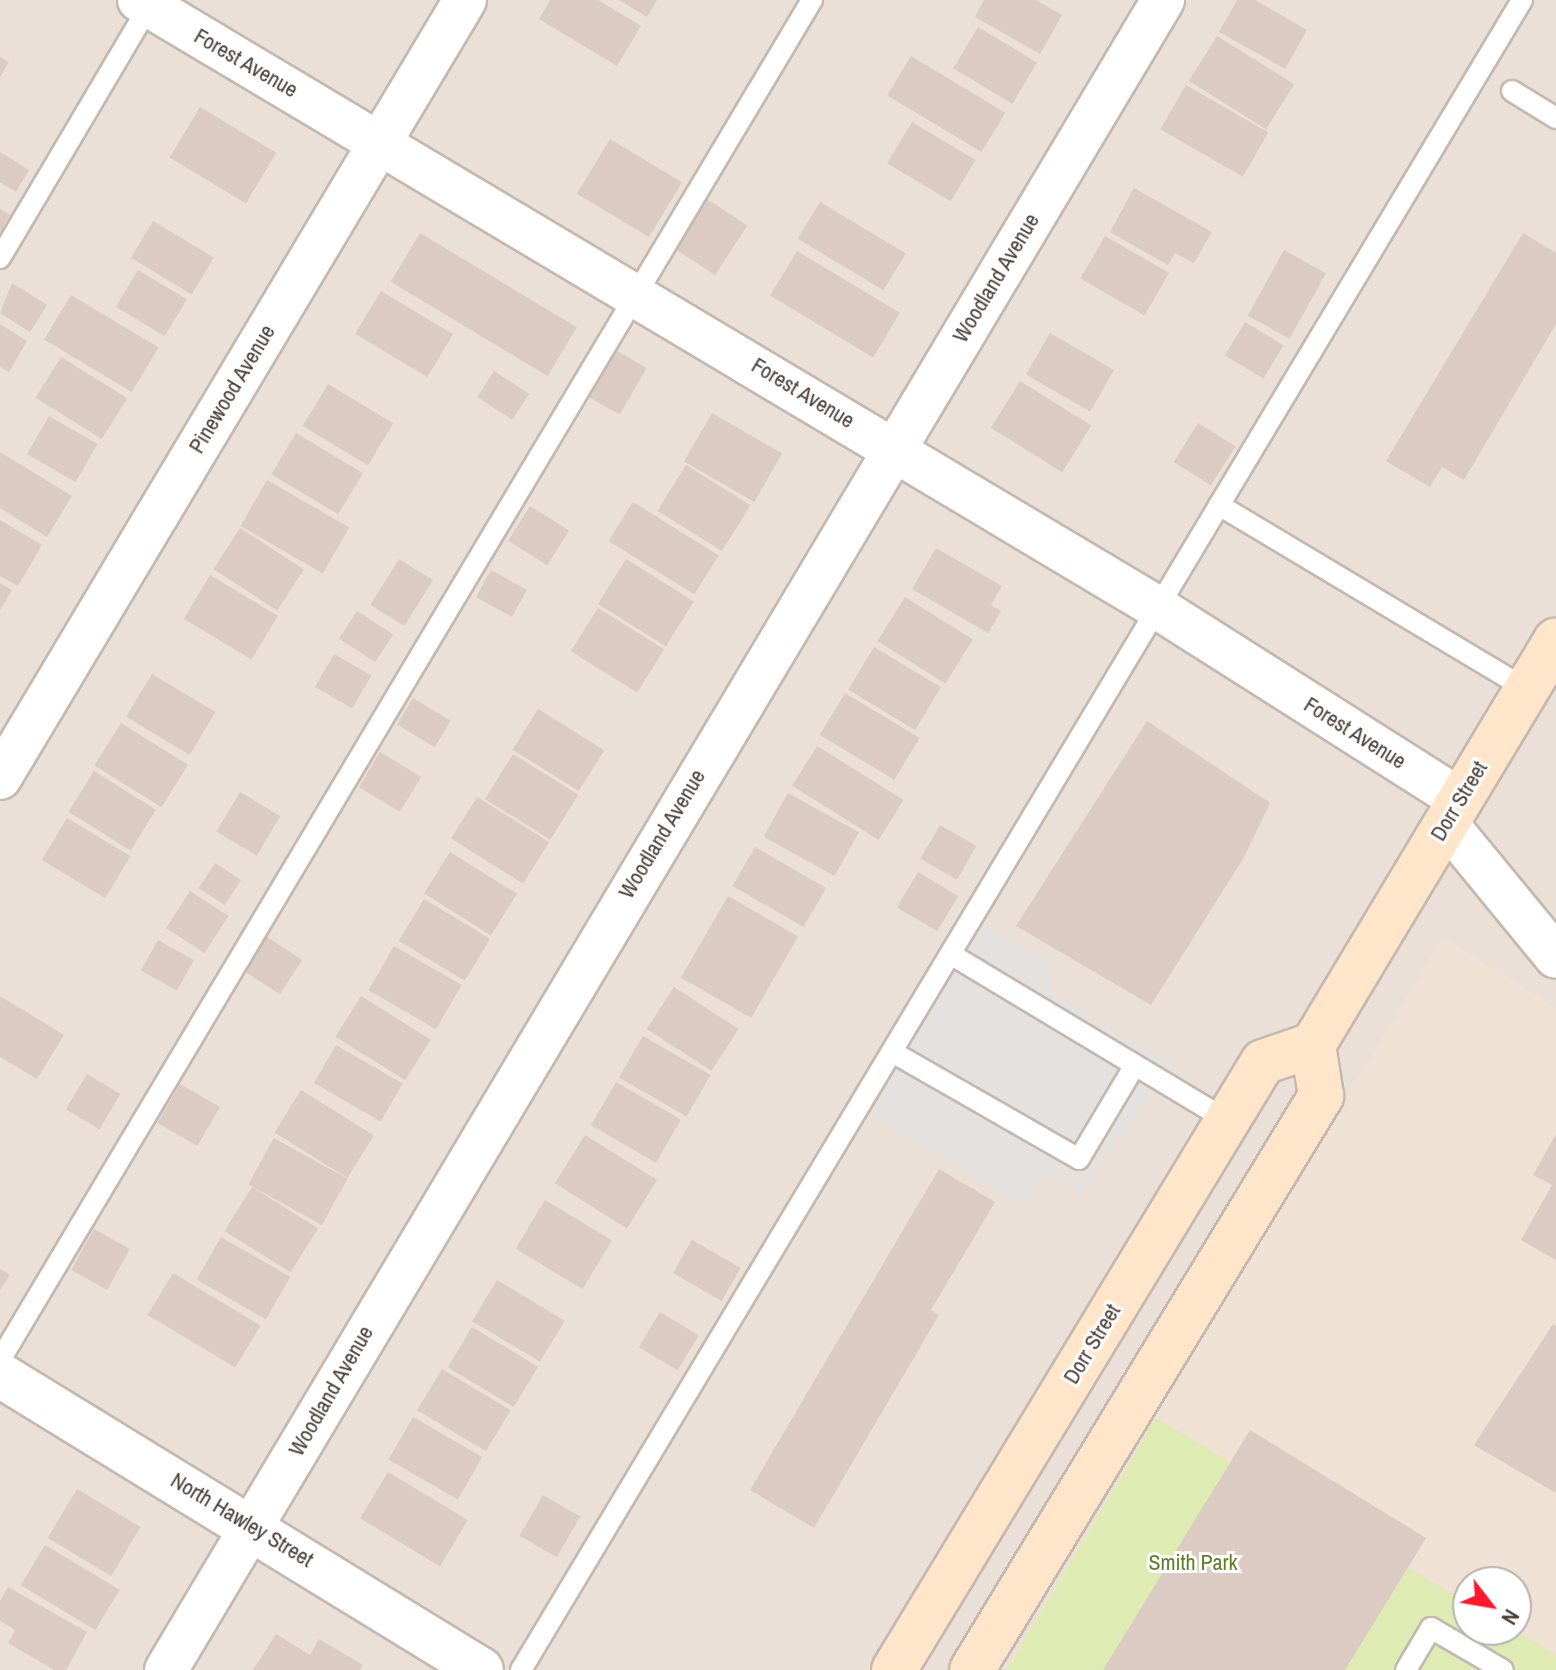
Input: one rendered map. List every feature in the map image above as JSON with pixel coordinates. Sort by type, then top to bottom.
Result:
[{"type":"main road","name":"Dorr Street","points":[[894,1670],[1263,1062],[1313,1045],[1556,640]]},
{"type":"main road","points":[[972,1670],[1321,1096],[1313,1045]]},
{"type":"street","name":"Pinewood Avenue","points":[[0,778],[465,0]]},
{"type":"street","name":"Woodland Avenue","points":[[166,1670],[1163,0]]},
{"type":"street","name":"Forest Avenue","points":[[148,2],[1158,608],[1452,811],[1556,957]]},
{"type":"street","name":"North Hawley Street","points":[[0,1375],[252,1525],[481,1670]]},
{"type":"lane","points":[[0,1360],[812,0]]},
{"type":"lane","points":[[521,1670],[894,1053],[1522,0]]},
{"type":"lane","points":[[0,258],[148,2]]},
{"type":"lane","points":[[1512,91],[1556,118]]},
{"type":"lane","points":[[1219,505],[1526,689]]},
{"type":"lane","points":[[952,955],[1228,1121]]},
{"type":"lane","points":[[894,1053],[1079,1159],[1135,1065]]},
{"type":"lane","points":[[1406,1670],[1431,1628],[1503,1670]]},
{"type":"shaded area","points":[[0,0],[1556,0],[1556,1670],[1018,1670],[1395,1017],[1006,1670],[0,1670]]},
{"type":"shaded area","points":[[975,916],[1045,963],[1052,993],[1173,1066],[1081,1191],[1044,1171],[1020,1204],[861,1109]]},
{"type":"shaded area","points":[[1442,937],[1556,1008],[1556,1655],[1532,1641],[1532,1566],[1452,1566],[1452,1594],[1156,1418]]},
{"type":"green space","name":"Smith Park","points":[[1156,1418],[1452,1594],[1452,1646],[1532,1646],[1532,1641],[1556,1655],[1556,1670],[1006,1670]]},
{"type":"building","points":[[550,0],[598,0],[641,26],[617,66],[539,19]]},
{"type":"building","points":[[619,0],[657,0],[647,17]]},
{"type":"building","points":[[984,0],[1036,0],[1062,15],[1040,54],[975,17]]},
{"type":"building","points":[[1237,0],[1255,0],[1307,30],[1285,69],[1219,32]]},
{"type":"building","points":[[978,27],[1037,63],[1012,104],[953,68]]},
{"type":"building","points":[[1217,36],[1294,84],[1266,129],[1189,81]]},
{"type":"building","points":[[911,56],[1005,113],[982,152],[887,95]]},
{"type":"building","points":[[0,57],[9,62],[0,77]]},
{"type":"building","points":[[1186,85],[1268,132],[1243,177],[1160,129]]},
{"type":"building","points":[[200,107],[276,153],[246,203],[170,158]]},
{"type":"building","points":[[912,122],[975,160],[951,201],[887,163]]},
{"type":"building","points":[[610,139],[682,182],[649,237],[577,194]]},
{"type":"building","points":[[0,152],[29,170],[16,192],[0,182]]},
{"type":"building","points":[[1134,188],[1212,232],[1194,263],[1175,253],[1168,265],[1110,232]]},
{"type":"building","points":[[702,196],[747,225],[715,275],[670,245]]},
{"type":"building","points":[[820,202],[906,254],[884,290],[798,239]]},
{"type":"building","points":[[0,209],[10,215],[0,232]]},
{"type":"building","points":[[153,221],[214,258],[192,294],[131,258]]},
{"type":"building","points":[[420,233],[577,327],[548,376],[391,282]]},
{"type":"building","points":[[1523,233],[1556,253],[1556,324],[1464,480],[1442,467],[1430,487],[1386,461]]},
{"type":"building","points":[[1105,236],[1169,273],[1145,315],[1080,278]]},
{"type":"building","points":[[1284,250],[1326,273],[1290,339],[1248,316]]},
{"type":"building","points":[[797,251],[900,313],[873,357],[770,296]]},
{"type":"building","points":[[138,270],[187,299],[165,336],[116,307]]},
{"type":"building","points":[[12,283],[47,305],[30,332],[0,313]]},
{"type":"building","points":[[381,291],[453,334],[427,377],[355,334]]},
{"type":"building","points":[[71,295],[158,348],[132,392],[44,340]]},
{"type":"building","points":[[1245,322],[1284,345],[1263,379],[1225,355]]},
{"type":"building","points":[[0,324],[27,341],[9,372],[0,367]]},
{"type":"building","points":[[1050,333],[1114,370],[1090,412],[1026,375]]},
{"type":"building","points":[[612,348],[647,368],[620,415],[585,395]]},
{"type":"building","points":[[61,357],[127,398],[102,439],[36,398]]},
{"type":"building","points":[[494,371],[529,394],[512,420],[477,397]]},
{"type":"building","points":[[1020,381],[1091,426],[1062,472],[991,428]]},
{"type":"building","points":[[328,384],[393,423],[368,465],[303,426]]},
{"type":"building","points":[[712,413],[782,454],[754,502],[684,461]]},
{"type":"building","points":[[49,416],[97,444],[75,482],[27,454]]},
{"type":"building","points":[[1198,423],[1235,446],[1211,485],[1174,462]]},
{"type":"building","points":[[296,433],[363,473],[338,514],[271,474]]},
{"type":"building","points":[[0,452],[72,496],[47,537],[0,508]]},
{"type":"building","points":[[686,465],[750,505],[722,551],[657,511]]},
{"type":"building","points":[[267,480],[349,528],[323,573],[240,526]]},
{"type":"building","points":[[633,502],[719,556],[694,595],[609,541]]},
{"type":"building","points":[[530,506],[569,530],[547,565],[508,541]]},
{"type":"building","points":[[0,520],[42,545],[18,586],[0,576]]},
{"type":"building","points":[[240,528],[304,569],[277,610],[213,569]]},
{"type":"building","points":[[936,548],[1002,586],[991,605],[1001,611],[988,633],[912,589]]},
{"type":"building","points":[[399,559],[433,580],[404,626],[370,605]]},
{"type":"building","points":[[626,559],[694,601],[666,646],[598,604]]},
{"type":"building","points":[[491,570],[527,590],[512,617],[476,597]]},
{"type":"building","points":[[210,575],[278,616],[251,659],[184,619]]},
{"type":"building","points":[[0,583],[12,590],[0,610]]},
{"type":"building","points":[[905,597],[973,639],[945,683],[877,641]]},
{"type":"building","points":[[598,608],[664,649],[637,693],[571,651]]},
{"type":"building","points":[[357,611],[393,634],[375,662],[339,639]]},
{"type":"building","points":[[874,647],[941,687],[915,730],[848,690]]},
{"type":"building","points":[[334,654],[371,676],[352,708],[315,687]]},
{"type":"building","points":[[152,674],[215,712],[190,755],[126,717]]},
{"type":"building","points":[[845,693],[920,738],[894,780],[820,735]]},
{"type":"building","points":[[413,698],[451,721],[435,747],[397,725]]},
{"type":"building","points":[[538,709],[604,750],[579,791],[513,750]]},
{"type":"building","points":[[1147,721],[1270,803],[1243,859],[1151,1005],[1016,926]]},
{"type":"building","points":[[121,723],[188,765],[161,807],[95,765]]},
{"type":"building","points":[[817,746],[904,800],[879,840],[792,786]]},
{"type":"building","points":[[380,752],[421,777],[400,812],[359,787]]},
{"type":"building","points":[[513,754],[578,795],[550,840],[485,799]]},
{"type":"building","points":[[94,771],[156,810],[130,850],[69,812]]},
{"type":"building","points":[[240,792],[280,816],[257,856],[216,831]]},
{"type":"building","points":[[788,793],[859,832],[835,876],[764,837]]},
{"type":"building","points":[[477,797],[549,842],[523,884],[451,839]]},
{"type":"building","points":[[67,818],[130,856],[105,898],[42,860]]},
{"type":"building","points":[[940,825],[976,846],[957,880],[920,859]]},
{"type":"building","points":[[755,847],[826,888],[804,927],[732,886]]},
{"type":"building","points":[[450,852],[517,894],[491,935],[424,894]]},
{"type":"building","points":[[215,863],[241,880],[225,905],[199,888]]},
{"type":"building","points":[[918,872],[958,896],[937,931],[897,907]]},
{"type":"building","points":[[190,891],[229,916],[205,953],[166,928]]},
{"type":"building","points":[[728,896],[798,936],[751,1018],[681,977]]},
{"type":"building","points":[[424,899],[490,939],[465,981],[399,941]]},
{"type":"building","points":[[267,937],[302,960],[280,994],[245,971]]},
{"type":"building","points":[[158,940],[194,960],[177,990],[141,971]]},
{"type":"building","points":[[394,946],[462,985],[436,1029],[369,990]]},
{"type":"building","points":[[674,987],[739,1029],[711,1071],[647,1029]]},
{"type":"building","points":[[0,996],[64,1035],[37,1079],[0,1057]]},
{"type":"building","points":[[361,996],[431,1039],[405,1080],[336,1037]]},
{"type":"building","points":[[643,1036],[711,1075],[687,1117],[619,1078]]},
{"type":"building","points":[[336,1045],[403,1084],[381,1122],[314,1083]]},
{"type":"building","points":[[87,1074],[120,1094],[99,1129],[66,1109]]},
{"type":"building","points":[[616,1082],[681,1120],[656,1163],[591,1125]]},
{"type":"building","points":[[180,1084],[220,1107],[197,1146],[158,1123]]},
{"type":"building","points":[[301,1090],[374,1136],[347,1178],[275,1132]]},
{"type":"building","points":[[1556,1134],[1556,1260],[1521,1240],[1552,1185],[1533,1175]]},
{"type":"building","points":[[585,1135],[657,1180],[627,1228],[555,1183]]},
{"type":"building","points":[[274,1138],[347,1179],[322,1225],[248,1184]]},
{"type":"building","points":[[939,1169],[995,1202],[931,1310],[939,1315],[814,1528],[750,1490]]},
{"type":"building","points":[[252,1187],[318,1228],[291,1272],[224,1231]]},
{"type":"building","points":[[545,1200],[612,1240],[583,1289],[516,1249]]},
{"type":"building","points":[[94,1229],[130,1249],[107,1290],[71,1270]]},
{"type":"building","points":[[221,1237],[290,1277],[266,1319],[196,1279]]},
{"type":"building","points":[[692,1240],[740,1268],[721,1301],[673,1273]]},
{"type":"building","points":[[0,1269],[10,1275],[0,1290]]},
{"type":"building","points":[[173,1273],[260,1326],[235,1368],[148,1315]]},
{"type":"building","points":[[497,1280],[565,1321],[540,1362],[472,1321]]},
{"type":"building","points":[[660,1312],[699,1335],[677,1370],[639,1347]]},
{"type":"building","points":[[1553,1324],[1556,1326],[1556,1493],[1474,1445]]},
{"type":"building","points":[[472,1327],[538,1367],[514,1407],[448,1367]]},
{"type":"building","points":[[442,1369],[511,1410],[486,1451],[417,1410]]},
{"type":"building","points":[[413,1417],[482,1457],[458,1499],[388,1459]]},
{"type":"building","points":[[1250,1430],[1426,1538],[1345,1670],[1103,1670]]},
{"type":"building","points":[[388,1472],[468,1520],[440,1566],[360,1518]]},
{"type":"building","points":[[77,1489],[140,1527],[111,1576],[48,1538]]},
{"type":"building","points":[[543,1495],[580,1516],[557,1557],[520,1536]]},
{"type":"building","points":[[45,1545],[120,1590],[95,1630],[21,1585]]},
{"type":"building","points":[[8,1587],[87,1632],[66,1670],[54,1670],[8,1643],[15,1630],[0,1621],[0,1601]]},
{"type":"building","points":[[276,1634],[310,1655],[319,1639],[363,1665],[360,1670],[253,1670]]}]
